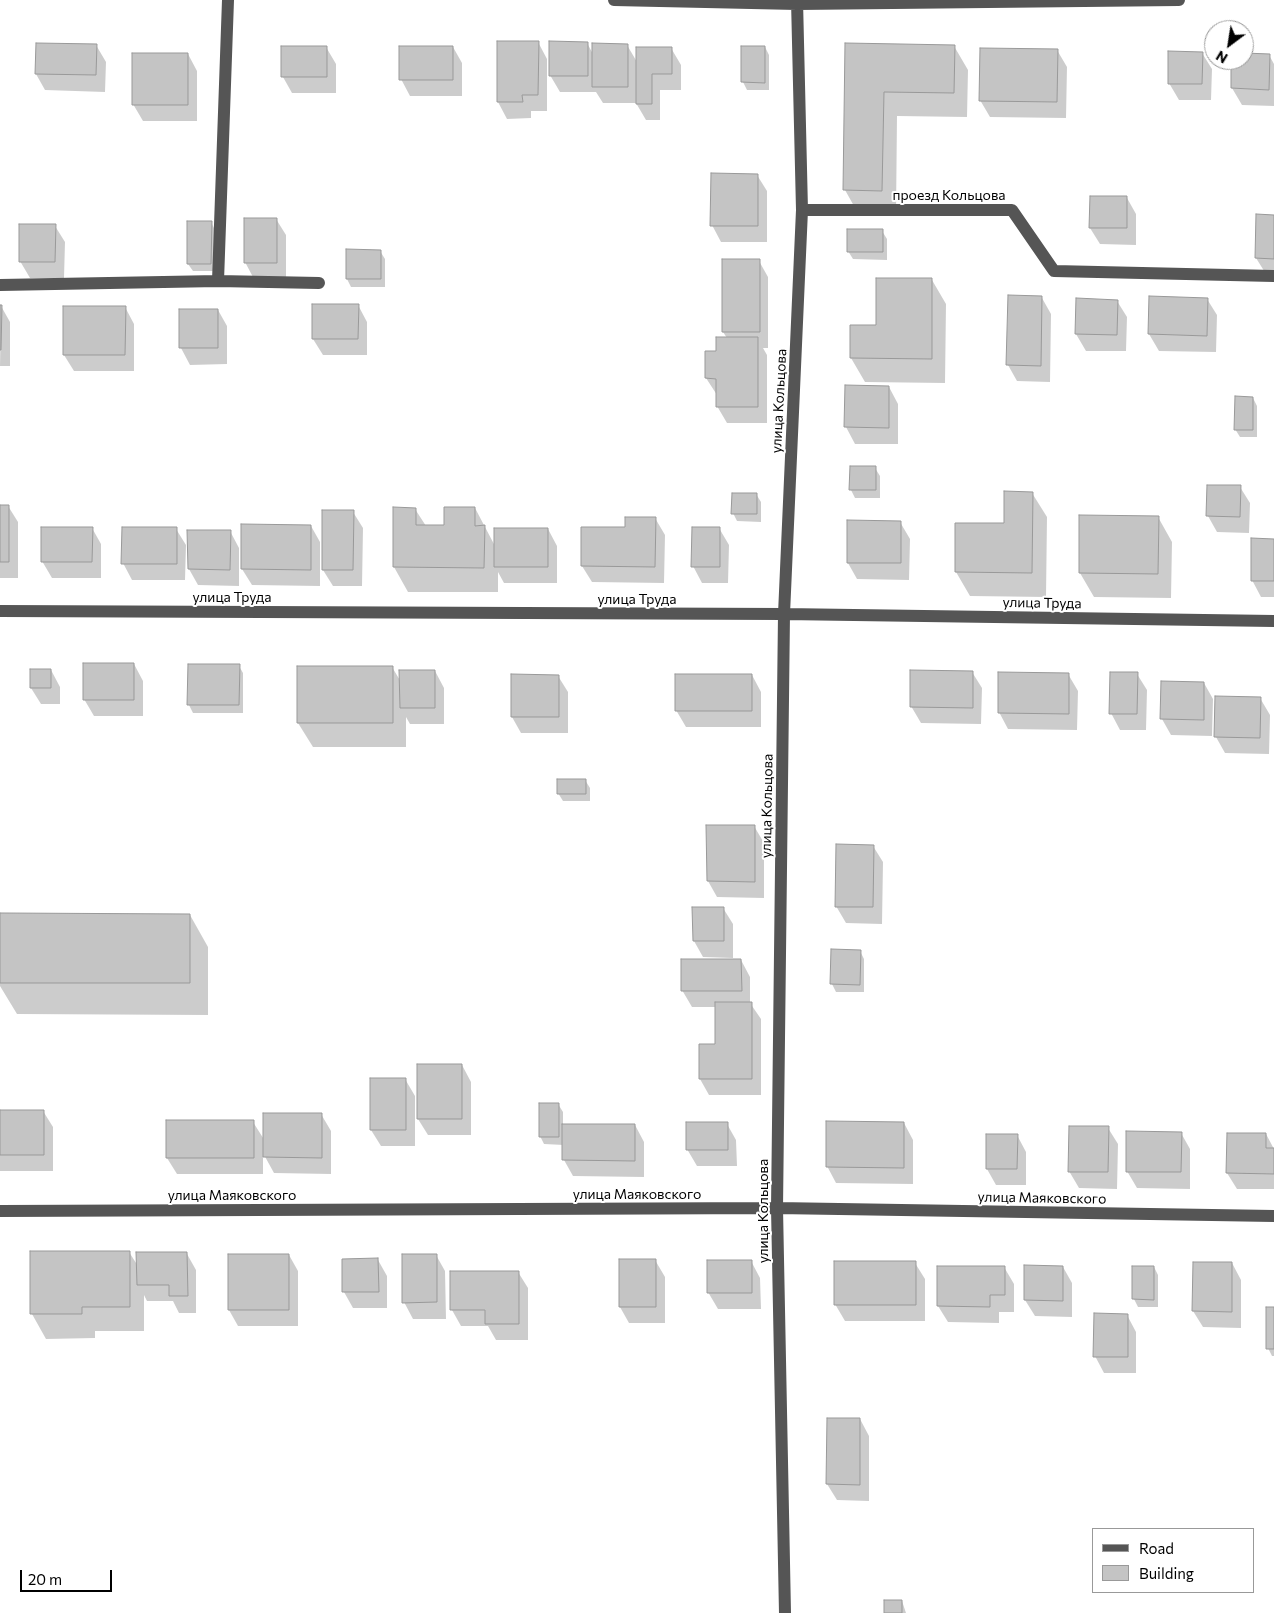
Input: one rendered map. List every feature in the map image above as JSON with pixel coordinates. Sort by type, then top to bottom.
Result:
[{"type":"street","points":[[218,281],[228,0]]},
{"type":"street","points":[[614,0],[796,2],[1179,0]]},
{"type":"street","name":"улица Кольцова","points":[[785,1613],[777,1208],[784,614],[802,210],[796,2]]},
{"type":"street","name":"проезд Кольцова","points":[[802,210],[1012,210],[1054,270],[1274,276]]},
{"type":"street","points":[[0,285],[218,281],[319,283]]},
{"type":"street","name":"улица Труда","points":[[0,611],[784,614],[1274,621]]},
{"type":"street","name":"улица Маяковского","points":[[0,1211],[777,1208],[1274,1216]]},
{"type":"building","points":[[497,41],[539,41],[538,95],[522,95],[523,102],[497,102]]},
{"type":"building","points":[[549,41],[588,42],[588,76],[549,76]]},
{"type":"building","points":[[36,43],[97,44],[96,75],[35,74]]},
{"type":"building","points":[[592,43],[628,44],[628,87],[592,87]]},
{"type":"building","points":[[845,43],[955,45],[954,93],[884,92],[882,191],[843,190]]},
{"type":"building","points":[[281,46],[327,46],[327,77],[281,77]]},
{"type":"building","points":[[399,46],[453,46],[453,80],[399,80]]},
{"type":"building","points":[[741,46],[765,46],[765,83],[741,82]]},
{"type":"building","points":[[636,47],[672,47],[672,74],[652,74],[652,104],[636,104]]},
{"type":"building","points":[[980,48],[1058,49],[1057,102],[979,101]]},
{"type":"building","points":[[1168,51],[1203,52],[1202,84],[1168,84]]},
{"type":"building","points":[[132,53],[188,53],[188,105],[132,105]]},
{"type":"building","points":[[1254,53],[1270,54],[1269,90],[1231,88],[1231,70],[1254,70]]},
{"type":"building","points":[[711,173],[758,174],[758,226],[710,226]]},
{"type":"building","points":[[1090,196],[1127,196],[1127,228],[1089,228]]},
{"type":"building","points":[[1256,214],[1274,215],[1274,259],[1255,258]]},
{"type":"building","points":[[244,218],[277,218],[277,263],[244,263]]},
{"type":"building","points":[[187,221],[212,221],[211,264],[187,264]]},
{"type":"building","points":[[19,224],[56,224],[55,262],[19,262]]},
{"type":"building","points":[[847,229],[883,229],[883,252],[847,252]]},
{"type":"building","points":[[346,249],[381,250],[381,279],[346,279]]},
{"type":"building","points":[[722,259],[760,259],[760,332],[722,332]]},
{"type":"building","points":[[876,278],[932,278],[932,359],[850,358],[850,325],[876,325]]},
{"type":"building","points":[[1008,295],[1042,296],[1041,366],[1006,365]]},
{"type":"building","points":[[1149,296],[1208,298],[1207,336],[1148,334]]},
{"type":"building","points":[[1076,298],[1118,300],[1117,335],[1075,334]]},
{"type":"building","points":[[312,304],[359,304],[358,339],[312,339]]},
{"type":"building","points":[[0,305],[2,305],[1,350],[0,350]]},
{"type":"building","points":[[63,306],[126,306],[125,355],[63,355]]},
{"type":"building","points":[[179,309],[218,309],[218,348],[179,348]]},
{"type":"building","points":[[716,337],[758,337],[758,407],[716,407],[716,379],[705,378],[705,351],[716,351]]},
{"type":"building","points":[[845,385],[889,386],[889,428],[844,427]]},
{"type":"building","points":[[1235,396],[1253,397],[1253,430],[1234,430]]},
{"type":"building","points":[[850,466],[876,466],[876,490],[849,490]]},
{"type":"building","points":[[1207,485],[1241,485],[1240,517],[1206,516]]},
{"type":"building","points":[[1004,491],[1033,492],[1032,573],[955,572],[955,523],[1004,523]]},
{"type":"building","points":[[732,493],[757,493],[757,514],[731,514]]},
{"type":"building","points":[[0,505],[9,505],[9,562],[0,562]]},
{"type":"building","points":[[393,507],[416,508],[416,525],[444,525],[444,507],[475,507],[475,526],[485,525],[484,568],[393,567]]},
{"type":"building","points":[[322,510],[354,510],[353,570],[322,570]]},
{"type":"building","points":[[1079,515],[1159,516],[1158,574],[1079,573]]},
{"type":"building","points":[[625,517],[656,517],[655,567],[581,566],[581,527],[625,527]]},
{"type":"building","points":[[847,520],[901,521],[901,563],[847,563]]},
{"type":"building","points":[[241,524],[311,525],[311,570],[241,569]]},
{"type":"building","points":[[41,527],[93,527],[92,562],[41,562]]},
{"type":"building","points":[[122,527],[177,527],[177,564],[121,564]]},
{"type":"building","points":[[692,527],[720,527],[720,567],[691,567]]},
{"type":"building","points":[[494,528],[548,528],[548,567],[494,567]]},
{"type":"building","points":[[187,530],[231,530],[230,570],[188,569]]},
{"type":"building","points":[[1251,538],[1274,539],[1274,581],[1251,581]]},
{"type":"building","points":[[83,663],[134,663],[134,700],[83,700]]},
{"type":"building","points":[[188,664],[240,664],[239,705],[187,705]]},
{"type":"building","points":[[297,666],[393,666],[393,723],[297,723]]},
{"type":"building","points":[[30,669],[51,669],[51,688],[30,688]]},
{"type":"building","points":[[399,670],[435,670],[435,708],[400,708]]},
{"type":"building","points":[[910,670],[973,671],[973,708],[910,707]]},
{"type":"building","points":[[998,672],[1069,673],[1069,714],[998,713]]},
{"type":"building","points":[[1110,672],[1138,672],[1137,714],[1109,714]]},
{"type":"building","points":[[511,674],[559,675],[559,717],[511,717]]},
{"type":"building","points":[[675,674],[752,674],[752,711],[675,711]]},
{"type":"building","points":[[1161,681],[1204,682],[1204,720],[1160,719]]},
{"type":"building","points":[[1215,696],[1261,697],[1260,738],[1214,737]]},
{"type":"building","points":[[557,779],[586,779],[586,794],[557,794]]},
{"type":"building","points":[[706,825],[755,825],[755,882],[707,881]]},
{"type":"building","points":[[836,844],[874,845],[873,907],[835,907]]},
{"type":"building","points":[[692,907],[724,907],[724,941],[693,941]]},
{"type":"building","points":[[0,913],[190,914],[190,983],[0,983]]},
{"type":"building","points":[[831,949],[861,950],[860,985],[830,984]]},
{"type":"building","points":[[681,959],[741,959],[742,991],[681,991]]},
{"type":"building","points":[[715,1002],[752,1002],[752,1079],[699,1079],[699,1044],[715,1044]]},
{"type":"building","points":[[417,1064],[462,1064],[462,1119],[417,1119]]},
{"type":"building","points":[[370,1078],[406,1078],[406,1130],[370,1130]]},
{"type":"building","points":[[539,1103],[559,1103],[559,1137],[539,1137]]},
{"type":"building","points":[[0,1110],[44,1110],[44,1155],[0,1155]]},
{"type":"building","points":[[263,1113],[322,1113],[322,1158],[263,1157]]},
{"type":"building","points":[[166,1120],[254,1120],[254,1158],[166,1158]]},
{"type":"building","points":[[826,1121],[904,1122],[904,1168],[826,1167]]},
{"type":"building","points":[[686,1122],[728,1122],[728,1150],[686,1150]]},
{"type":"building","points":[[562,1124],[635,1124],[635,1161],[562,1160]]},
{"type":"building","points":[[1069,1126],[1109,1126],[1108,1172],[1068,1172]]},
{"type":"building","points":[[1126,1131],[1182,1132],[1181,1172],[1126,1172]]},
{"type":"building","points":[[1227,1133],[1266,1133],[1266,1148],[1274,1148],[1274,1174],[1226,1173]]},
{"type":"building","points":[[986,1134],[1018,1134],[1017,1169],[986,1169]]},
{"type":"building","points":[[30,1251],[130,1251],[130,1307],[82,1307],[82,1314],[30,1314]]},
{"type":"building","points":[[136,1252],[187,1252],[188,1296],[169,1296],[169,1285],[137,1285]]},
{"type":"building","points":[[228,1254],[289,1254],[289,1310],[228,1310]]},
{"type":"building","points":[[402,1254],[437,1254],[437,1302],[402,1303]]},
{"type":"building","points":[[378,1258],[379,1292],[342,1292],[342,1259]]},
{"type":"building","points":[[619,1259],[656,1259],[656,1307],[619,1307]]},
{"type":"building","points":[[707,1260],[752,1260],[752,1293],[707,1293]]},
{"type":"building","points":[[834,1261],[916,1261],[916,1305],[834,1305]]},
{"type":"building","points":[[1193,1262],[1232,1262],[1232,1312],[1192,1311]]},
{"type":"building","points":[[1024,1265],[1063,1266],[1063,1301],[1024,1300]]},
{"type":"building","points":[[937,1266],[1005,1266],[1005,1295],[990,1295],[990,1307],[937,1306]]},
{"type":"building","points":[[1132,1266],[1154,1266],[1154,1300],[1132,1299]]},
{"type":"building","points":[[450,1271],[519,1271],[519,1324],[485,1324],[485,1310],[450,1310]]},
{"type":"building","points":[[1266,1307],[1274,1307],[1274,1349],[1266,1349]]},
{"type":"building","points":[[1094,1313],[1128,1314],[1128,1357],[1093,1357]]},
{"type":"building","points":[[827,1418],[860,1418],[860,1485],[826,1484]]},
{"type":"building","points":[[884,1600],[902,1600],[902,1613],[884,1613]]}]
